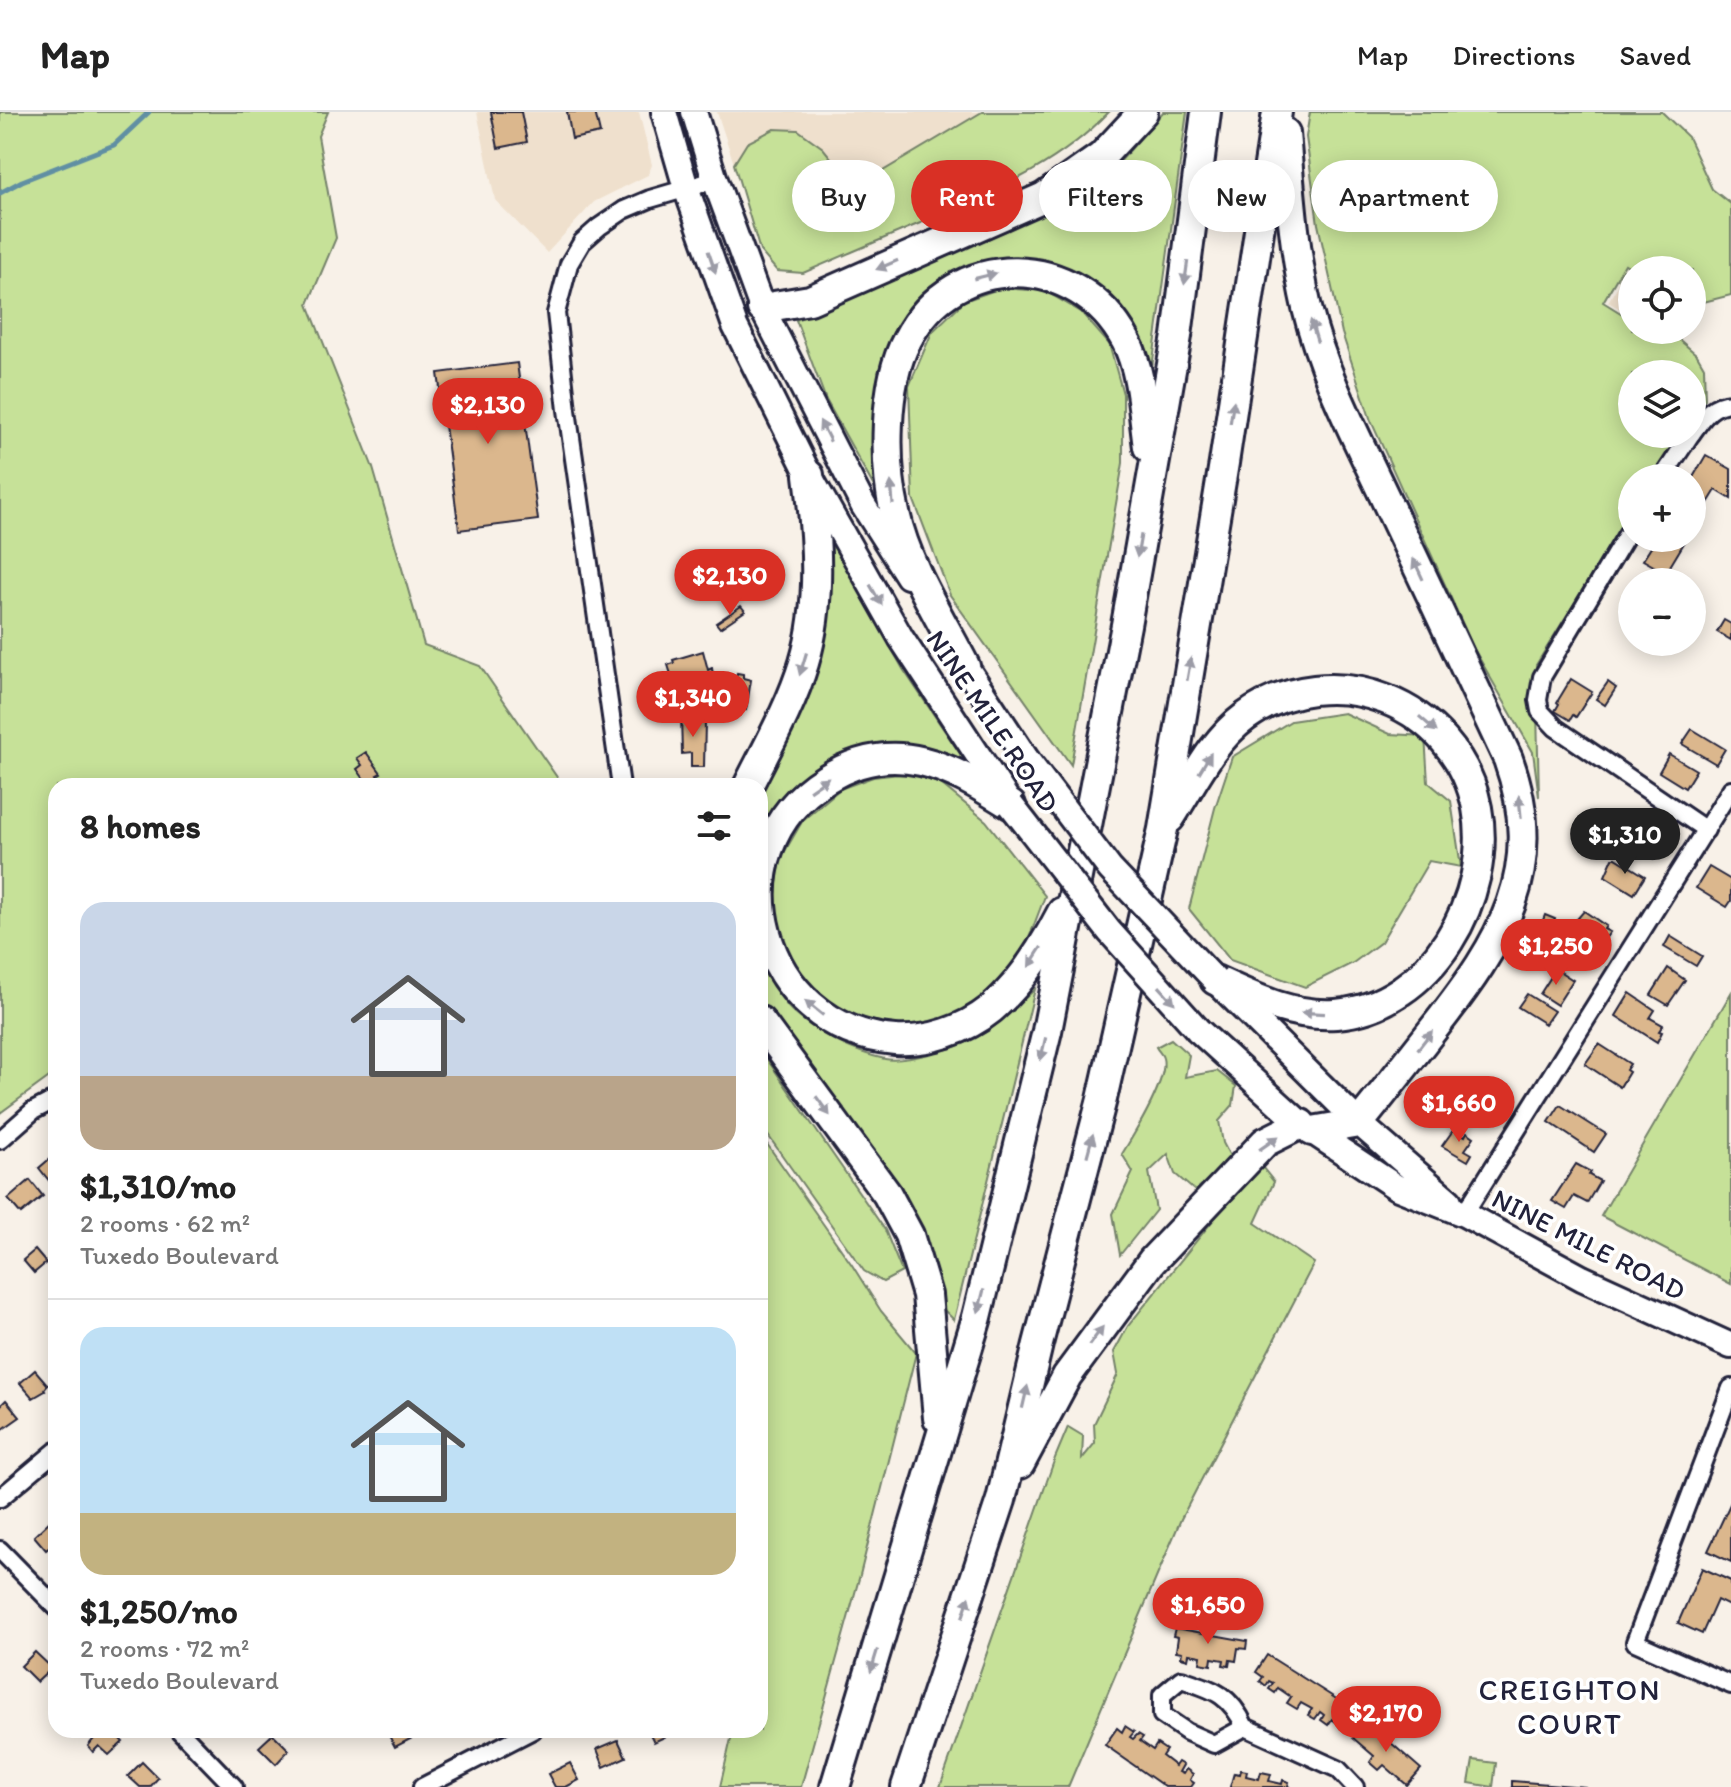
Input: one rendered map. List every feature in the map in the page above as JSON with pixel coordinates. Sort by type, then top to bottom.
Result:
[{"type":"highway","points":[[762,308],[810,300],[1044,197],[1101,157],[1143,112]]},
{"type":"highway","points":[[835,1787],[977,1317],[1028,1115],[1126,625],[1177,336],[1206,112]]},
{"type":"highway","points":[[906,1787],[1001,1500],[1102,1099],[1163,829],[1280,112]]},
{"type":"highway","points":[[1001,1500],[1067,1376],[1152,1261],[1265,1142],[1306,1128],[1359,1123],[1476,975],[1508,916],[1518,878],[1523,843],[1521,803],[1508,759],[1370,467],[1317,342],[1303,286],[1280,112]]},
{"type":"highway","points":[[965,666],[902,540],[894,510],[889,452],[890,404],[902,350],[920,319],[935,302],[975,278],[1009,272],[1047,275],[1086,293],[1103,309],[1128,344],[1136,372],[1152,469]]},
{"type":"highway","points":[[752,778],[789,705],[807,651],[816,578],[809,475]]},
{"type":"highway","points":[[1163,829],[1210,754],[1236,724],[1279,698],[1318,689],[1367,692],[1404,707],[1440,734],[1471,786],[1480,837],[1477,866],[1467,901],[1436,960],[1414,982],[1383,1001],[1336,1014],[1288,1010],[1215,980]]},
{"type":"highway","points":[[768,855],[781,825],[808,792],[836,773],[879,759],[900,758],[930,763],[956,772],[1011,805]]},
{"type":"highway","points":[[768,943],[789,983],[814,1010],[862,1034],[913,1040],[947,1033],[972,1022],[1001,1000],[1022,976],[1051,933],[1073,890]]},
{"type":"highway","points":[[768,1032],[887,1194],[909,1235],[927,1295],[939,1436]]},
{"type":"main road","name":"NINE MILE ROAD","points":[[664,112],[686,188],[735,326],[809,475],[901,638],[1011,805],[1109,931],[1198,1030],[1306,1128],[1396,1187],[1464,1214],[1582,1278],[1731,1346]]},
{"type":"main road","name":"NINE MILE ROAD","points":[[694,112],[715,180],[762,308],[863,505],[1027,760],[1110,869],[1215,980],[1359,1123],[1464,1214]]},
{"type":"street","points":[[620,778],[556,313],[564,275],[582,242],[599,227],[624,210],[650,199],[715,180]]},
{"type":"street","points":[[1706,415],[1717,405],[1731,403]]},
{"type":"street","points":[[1618,549],[1542,677],[1538,700],[1540,711],[1545,718],[1706,830]]},
{"type":"street","points":[[1464,1214],[1731,789]]},
{"type":"street","points":[[0,1140],[33,1111],[48,1103]]},
{"type":"street","points":[[1731,1388],[1635,1642],[1731,1685]]},
{"type":"street","points":[[0,1498],[48,1458]]},
{"type":"street","points":[[0,1550],[48,1599]]},
{"type":"street","points":[[1245,1727],[1214,1744],[1187,1732],[1162,1715],[1162,1695],[1181,1679],[1214,1691],[1236,1707],[1245,1727],[1338,1769],[1355,1787]]},
{"type":"street","points":[[187,1738],[234,1787]]},
{"type":"street","points":[[422,1787],[517,1738]]},
{"type":"shaded area","points":[[477,112],[639,112],[652,165],[648,175],[594,202],[547,253],[495,200]]},
{"type":"shaded area","points":[[717,112],[982,112],[895,164],[895,160],[832,160],[823,148],[747,143],[734,164]]},
{"type":"shaded area","points":[[1618,285],[1618,308],[1608,302]]},
{"type":"green space","points":[[0,112],[328,112],[318,136],[336,238],[308,304],[373,468],[424,645],[480,666],[557,778],[48,778],[48,1078],[0,1113]]},
{"type":"green space","points":[[982,112],[1109,112],[1070,147],[1050,160],[1039,160],[1039,167],[1023,176],[1023,160],[911,160],[911,227],[803,273],[777,271],[760,251],[734,164],[747,143],[774,129],[798,130],[823,148],[833,160],[792,160],[792,232],[895,232],[895,164]]},
{"type":"green space","points":[[1163,112],[1187,112],[1172,222],[1172,160],[1121,160]]},
{"type":"green space","points":[[1310,112],[1662,112],[1688,137],[1712,189],[1731,204],[1731,295],[1706,301],[1706,256],[1618,256],[1618,276],[1603,302],[1618,311],[1618,344],[1684,344],[1700,360],[1618,360],[1618,448],[1672,448],[1662,464],[1618,464],[1618,533],[1536,665],[1539,797],[1533,752],[1474,649],[1371,421],[1342,333],[1320,232],[1498,232],[1498,160],[1311,160],[1311,173],[1306,137]]},
{"type":"green space","points":[[1039,214],[1039,232],[1171,232],[1152,368],[1145,368],[1131,325],[1123,312],[1107,293],[1067,267],[1044,260],[995,259],[949,275],[931,288],[908,314],[895,333],[885,357],[880,394],[878,494],[826,400],[796,320],[1003,232],[1023,232],[1023,222]]},
{"type":"green space","points":[[1001,288],[1045,291],[1081,312],[1109,344],[1123,394],[1123,463],[1071,765],[950,595],[913,498],[909,386],[932,332],[964,301]]},
{"type":"green space","points":[[828,536],[903,669],[969,767],[861,750],[830,761],[791,789],[768,820],[768,778],[763,778]]},
{"type":"green space","points":[[1344,713],[1390,734],[1425,736],[1428,782],[1451,801],[1461,867],[1429,861],[1381,942],[1353,963],[1305,987],[1230,960],[1189,909],[1215,808],[1232,757],[1291,721]]},
{"type":"green space","points":[[908,773],[941,784],[986,821],[1045,896],[1029,938],[1006,976],[968,1012],[928,1027],[889,1028],[850,1018],[810,990],[784,955],[773,907],[781,858],[803,820],[840,789],[873,777]]},
{"type":"green space","points":[[768,971],[787,1006],[813,1028],[860,1052],[894,1060],[930,1054],[974,1039],[998,1023],[1035,989],[954,1320],[941,1307],[883,1165],[768,1014]]},
{"type":"green space","points":[[1731,993],[1731,1284],[1601,1216]]},
{"type":"green space","points":[[1171,1039],[1189,1055],[1185,1077],[1217,1071],[1236,1086],[1233,1105],[1219,1121],[1223,1143],[1231,1158],[1195,1191],[1175,1174],[1168,1154],[1149,1172],[1156,1210],[1120,1255],[1113,1214],[1133,1172],[1122,1154],[1161,1079],[1163,1058],[1156,1047]]},
{"type":"green space","points":[[768,1061],[885,1230],[902,1272],[883,1282],[864,1271],[768,1135]]},
{"type":"green space","points":[[768,1145],[881,1311],[916,1353],[860,1575],[801,1787],[720,1787],[731,1738],[768,1738]]},
{"type":"green space","points":[[1259,1163],[1274,1182],[1255,1223],[1314,1263],[1181,1519],[1068,1787],[940,1787],[1068,1427],[1083,1436],[1082,1459],[1095,1443],[1094,1424],[1118,1374],[1114,1352],[1128,1326]]},
{"type":"green space","points":[[1473,1760],[1496,1763],[1493,1787],[1469,1783]]},
{"type":"building","points":[[491,112],[521,112],[527,142],[498,148]]},
{"type":"building","points":[[567,112],[595,112],[600,133],[572,139]]},
{"type":"building","points":[[517,363],[538,520],[459,530],[438,373]]},
{"type":"building","points":[[1706,455],[1731,469],[1731,499],[1716,490],[1706,506],[1706,464],[1701,464]]},
{"type":"building","points":[[1648,552],[1679,552],[1669,568],[1657,568],[1643,560]]},
{"type":"building","points":[[741,606],[745,611],[720,628],[716,623]]},
{"type":"building","points":[[1724,620],[1731,624],[1731,640],[1717,632]]},
{"type":"building","points":[[703,651],[708,670],[712,668],[714,682],[729,676],[736,677],[737,673],[751,680],[746,710],[723,706],[726,693],[681,709],[668,665],[674,663],[673,660]]},
{"type":"building","points":[[1571,679],[1592,692],[1576,717],[1573,715],[1570,720],[1555,711]]},
{"type":"building","points":[[1608,682],[1616,688],[1605,705],[1596,699]]},
{"type":"building","points":[[681,713],[697,713],[697,721],[705,721],[704,767],[691,767],[691,753],[682,754]]},
{"type":"building","points":[[1692,729],[1725,749],[1716,764],[1682,744]]},
{"type":"building","points":[[366,752],[381,773],[377,775],[379,778],[363,778],[357,769],[362,765],[357,758]]},
{"type":"building","points":[[1669,754],[1696,770],[1685,788],[1659,772]]},
{"type":"building","points":[[1637,825],[1665,843],[1654,859],[1626,842]]},
{"type":"building","points":[[1613,858],[1645,876],[1634,894],[1605,876]]},
{"type":"building","points":[[1709,867],[1731,880],[1731,901],[1727,907],[1696,888]]},
{"type":"building","points":[[1584,911],[1610,932],[1602,943],[1598,941],[1596,945],[1570,927]]},
{"type":"building","points":[[1545,915],[1555,919],[1548,936],[1538,933]]},
{"type":"building","points":[[1670,936],[1702,956],[1696,966],[1664,947]]},
{"type":"building","points":[[1668,968],[1685,980],[1668,1005],[1651,995]]},
{"type":"building","points":[[1556,969],[1573,980],[1557,1005],[1540,994]]},
{"type":"building","points":[[1630,993],[1655,1010],[1650,1018],[1663,1025],[1657,1042],[1616,1016]]},
{"type":"building","points":[[1527,994],[1554,1011],[1545,1024],[1518,1007]]},
{"type":"building","points":[[1599,1044],[1630,1064],[1620,1087],[1585,1064]]},
{"type":"building","points":[[1560,1105],[1606,1134],[1594,1152],[1549,1122]]},
{"type":"building","points":[[1454,1129],[1465,1136],[1467,1132],[1474,1137],[1465,1150],[1472,1154],[1468,1161],[1442,1146]]},
{"type":"building","points":[[48,1160],[48,1179],[39,1168]]},
{"type":"building","points":[[1576,1164],[1600,1181],[1587,1203],[1574,1196],[1566,1209],[1552,1201]]},
{"type":"building","points":[[30,1180],[43,1196],[21,1214],[8,1199]]},
{"type":"building","points":[[35,1250],[46,1263],[34,1273],[23,1260]]},
{"type":"building","points":[[35,1370],[48,1385],[45,1391],[33,1398],[20,1383]]},
{"type":"building","points":[[6,1400],[20,1417],[3,1429],[0,1426],[0,1406]]},
{"type":"building","points":[[1731,1502],[1731,1562],[1708,1551]]},
{"type":"building","points":[[48,1523],[48,1548],[46,1550],[34,1536]]},
{"type":"building","points":[[1702,1568],[1731,1581],[1731,1607],[1717,1600],[1702,1634],[1678,1623]]},
{"type":"building","points":[[1175,1628],[1247,1641],[1246,1649],[1238,1648],[1236,1661],[1230,1660],[1229,1666],[1223,1665],[1224,1660],[1212,1658],[1211,1665],[1200,1663],[1201,1656],[1189,1654],[1188,1659],[1181,1657],[1182,1652],[1176,1651],[1178,1637],[1173,1636]]},
{"type":"building","points":[[35,1652],[48,1664],[48,1672],[37,1682],[21,1666]]},
{"type":"building","points":[[1267,1655],[1346,1705],[1336,1722],[1332,1719],[1328,1725],[1321,1720],[1324,1715],[1320,1712],[1315,1719],[1308,1715],[1312,1709],[1301,1703],[1297,1709],[1287,1703],[1291,1697],[1278,1688],[1275,1693],[1269,1689],[1273,1683],[1269,1681],[1266,1686],[1260,1681],[1263,1677],[1256,1672]]},
{"type":"building","points":[[1367,1722],[1421,1769],[1407,1785],[1384,1765],[1379,1770],[1370,1762],[1374,1756],[1353,1738]]},
{"type":"building","points":[[1125,1726],[1134,1732],[1130,1737],[1133,1739],[1138,1734],[1143,1737],[1140,1741],[1153,1750],[1157,1744],[1166,1750],[1162,1756],[1175,1766],[1178,1762],[1183,1765],[1179,1772],[1183,1774],[1186,1769],[1193,1774],[1191,1787],[1165,1787],[1105,1745],[1117,1728],[1122,1732]]},
{"type":"building","points":[[94,1738],[119,1738],[123,1742],[109,1755],[99,1746],[93,1752],[88,1746]]},
{"type":"building","points":[[269,1738],[277,1738],[289,1750],[276,1764],[259,1747]]},
{"type":"building","points":[[390,1738],[412,1738],[395,1747]]},
{"type":"building","points":[[618,1740],[626,1757],[604,1767],[597,1749]]},
{"type":"building","points":[[142,1762],[158,1778],[150,1787],[140,1787],[128,1776]]},
{"type":"building","points":[[570,1763],[579,1780],[566,1787],[555,1787],[548,1774]]},
{"type":"building","points":[[1241,1770],[1247,1771],[1246,1776],[1259,1779],[1261,1772],[1271,1774],[1269,1781],[1282,1784],[1283,1780],[1289,1782],[1288,1786],[1291,1787],[1230,1787],[1234,1773],[1240,1774]]},
{"type":"building","points":[[1512,1781],[1586,1787],[1512,1787]]},
{"type":"waterway","points":[[0,193],[22,181],[114,145],[149,112]]},
{"type":"district","name":"CREIGHTON COURT","points":[[1570,1706]]}]
